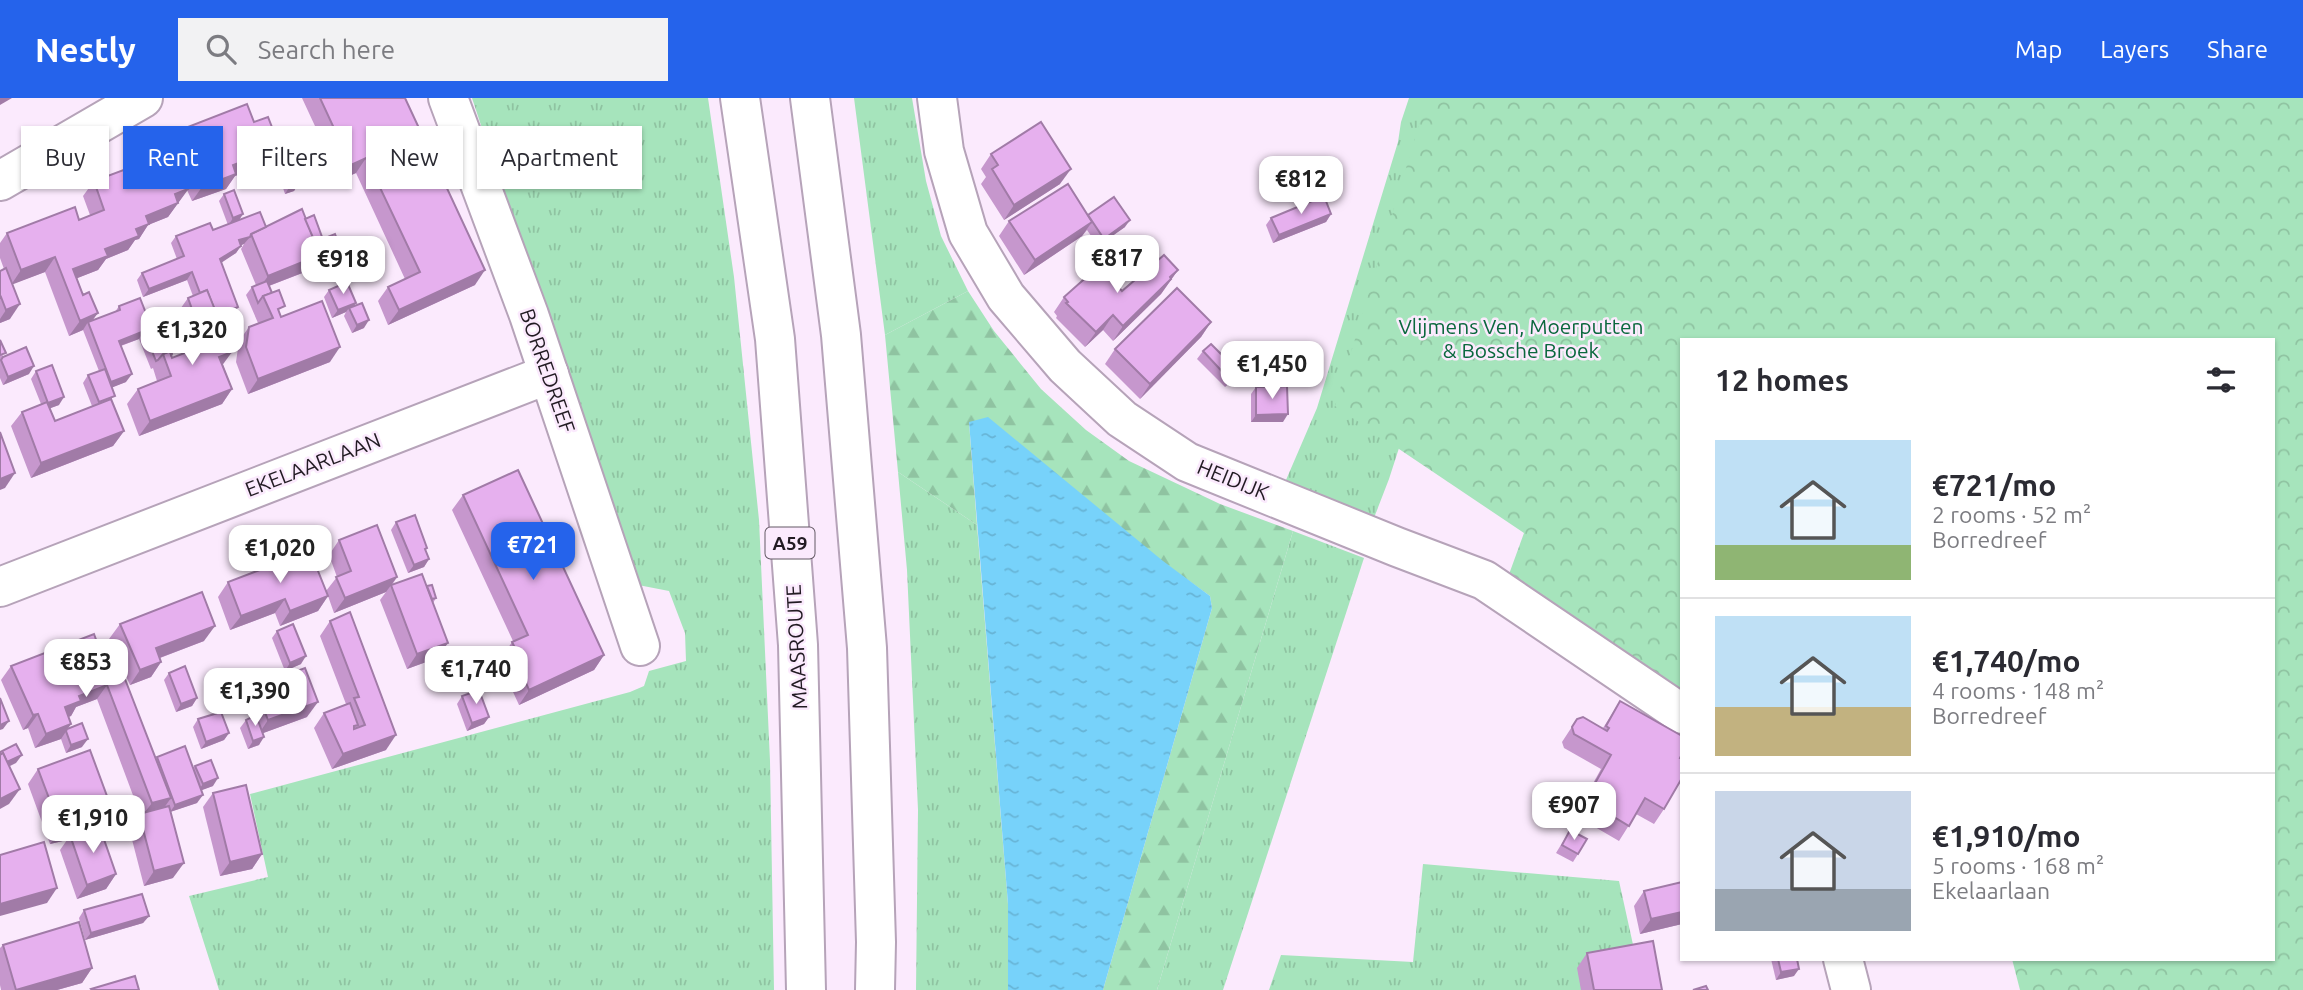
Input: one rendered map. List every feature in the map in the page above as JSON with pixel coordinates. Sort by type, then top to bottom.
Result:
[{"type":"main road","points":[[0,181],[144,98]]},
{"type":"main road","name":"BORREDREEF","points":[[448,98],[529,315],[640,646]]},
{"type":"main road","name":"MAASROUTE","points":[[740,98],[775,339],[798,645],[806,990]]},
{"type":"main road","points":[[810,98],[841,335],[867,648],[876,942],[875,990]]},
{"type":"main road","name":"HEIDIJK","points":[[937,98],[944,151],[968,233],[1006,297],[1065,366],[1122,419],[1187,462],[1483,580],[1680,713]]},
{"type":"main road","name":"EKELAARLAAN","points":[[0,587],[549,374]]},
{"type":"main road","points":[[1844,961],[1852,990]]},
{"type":"green space","points":[[472,98],[708,98],[734,277],[759,520],[770,761],[774,990],[219,990],[189,896],[268,877],[250,794],[630,692],[644,686],[649,671],[686,661],[685,633],[669,591],[633,584],[502,189],[642,189],[642,126],[481,126]]},
{"type":"green space","points":[[854,98],[912,98],[926,181],[941,236],[968,291],[885,335]]},
{"type":"green space","points":[[1409,98],[1512,98],[1389,479],[1372,523],[1283,487],[1317,408]]},
{"type":"green space","name":"Vlijmens Ven, Moerputten & Bossche Broek","points":[[1427,98],[2303,98],[2303,990],[2020,990],[2013,961],[2275,961],[2275,338],[1680,338],[1680,701],[1508,577],[1524,533],[1335,406]]},
{"type":"green space","points":[[968,291],[994,331],[1041,389],[1086,430],[1129,461],[1220,504],[1293,531],[1157,990],[1103,990],[1212,608],[1210,596],[969,422],[977,525],[898,472],[885,335]]},
{"type":"green space","points":[[898,472],[977,525],[1008,904],[1008,990],[916,990],[918,810],[907,570]]},
{"type":"green space","points":[[1293,531],[1364,558],[1223,990],[1157,990]]},
{"type":"green space","points":[[1423,864],[1619,881],[1643,990],[1269,990],[1281,955],[1413,962]]},
{"type":"water","points":[[988,417],[1163,561],[1210,596],[1212,608],[1103,990],[1008,990],[1008,904],[969,422]]},
{"type":"building","points":[[320,98],[405,98],[418,126],[366,126],[366,158],[352,165],[352,126],[333,126]]},
{"type":"building","points":[[247,104],[254,122],[268,117],[271,126],[237,126],[237,164],[233,165],[236,174],[223,179],[223,126],[190,126]]},
{"type":"building","points":[[1041,122],[1071,169],[1014,205],[992,169],[998,165],[991,154]]},
{"type":"building","points":[[123,170],[123,189],[188,189],[175,194],[178,203],[146,216],[149,224],[136,229],[139,236],[105,249],[108,256],[73,269],[83,295],[89,292],[98,313],[80,321],[55,257],[21,270],[7,233],[75,207],[79,220],[104,210],[97,189],[109,189],[109,175]]},
{"type":"building","points":[[1068,184],[1092,222],[1035,260],[1009,221]]},
{"type":"building","points":[[381,189],[447,189],[485,270],[399,310],[388,287],[420,272]]},
{"type":"building","points":[[234,190],[243,214],[233,218],[224,194]]},
{"type":"building","points":[[1324,196],[1331,214],[1279,235],[1271,218]]},
{"type":"building","points":[[1114,197],[1130,220],[1104,239],[1088,215]]},
{"type":"building","points":[[302,209],[320,255],[268,276],[251,234]]},
{"type":"building","points":[[260,212],[266,227],[239,240],[241,246],[220,259],[238,307],[217,316],[207,290],[200,293],[192,272],[149,289],[142,273],[184,256],[176,236],[210,223],[213,230]]},
{"type":"building","points":[[314,215],[322,237],[314,240],[305,219]]},
{"type":"building","points":[[335,234],[343,255],[320,265],[320,255],[315,242]]},
{"type":"building","points":[[1164,255],[1178,270],[1123,326],[1113,315],[1096,332],[1066,303],[1068,302],[1064,297],[1099,266],[1122,291]]},
{"type":"building","points":[[6,268],[20,304],[6,310],[0,298],[0,271]]},
{"type":"building","points":[[267,281],[272,293],[263,296],[258,303],[252,287]]},
{"type":"building","points":[[347,282],[356,303],[338,310],[329,290]]},
{"type":"building","points":[[1177,288],[1211,322],[1150,384],[1115,349]]},
{"type":"building","points":[[207,290],[232,352],[219,357],[232,389],[150,421],[138,389],[171,376],[163,354],[170,351],[172,358],[205,345],[188,298]]},
{"type":"building","points":[[279,290],[285,306],[278,309],[281,317],[322,301],[340,347],[258,379],[246,347],[249,327],[273,318],[263,296]]},
{"type":"building","points":[[140,298],[151,326],[160,323],[172,354],[170,351],[163,354],[156,361],[144,331],[119,341],[132,374],[111,382],[88,322],[120,310],[119,306]]},
{"type":"building","points":[[362,303],[369,320],[357,325],[349,308]]},
{"type":"building","points":[[0,340],[6,353],[0,355]]},
{"type":"building","points":[[1211,344],[1222,355],[1234,344],[1249,361],[1230,380],[1203,351]]},
{"type":"building","points":[[26,347],[34,366],[8,377],[1,360]]},
{"type":"building","points":[[52,365],[64,397],[48,403],[36,371]]},
{"type":"building","points":[[105,369],[115,396],[99,402],[88,375]]},
{"type":"building","points":[[1287,386],[1288,414],[1256,415],[1256,387]]},
{"type":"building","points":[[111,399],[124,431],[41,463],[22,412],[47,402],[55,421]]},
{"type":"building","points":[[0,432],[15,473],[0,479]]},
{"type":"building","points":[[518,470],[604,655],[529,690],[519,667],[523,664],[512,642],[528,635],[463,495]]},
{"type":"building","points":[[415,515],[429,559],[414,565],[396,522]]},
{"type":"building","points":[[377,525],[397,577],[345,598],[336,577],[351,571],[339,540]]},
{"type":"building","points":[[310,551],[328,596],[290,611],[285,599],[241,616],[228,582]]},
{"type":"building","points":[[422,574],[448,643],[417,654],[391,585]]},
{"type":"building","points":[[432,585],[436,598],[432,599],[427,586]]},
{"type":"building","points":[[202,592],[215,626],[156,648],[161,662],[140,670],[120,624]]},
{"type":"building","points":[[350,612],[396,735],[343,754],[324,713],[350,703],[358,725],[354,726],[354,729],[365,725],[354,698],[359,697],[330,621]]},
{"type":"building","points":[[293,624],[306,656],[290,663],[277,631]]},
{"type":"building","points":[[94,634],[108,680],[123,674],[171,798],[152,803],[107,685],[79,696],[81,701],[65,707],[71,724],[46,734],[38,714],[33,715],[11,666]]},
{"type":"building","points":[[185,666],[197,698],[181,704],[169,673]]},
{"type":"building","points":[[305,668],[318,702],[268,720],[255,687]]},
{"type":"building","points":[[479,690],[489,717],[472,723],[462,696]]},
{"type":"building","points":[[0,698],[9,721],[0,725]]},
{"type":"building","points":[[1620,701],[1680,735],[1680,781],[1664,809],[1645,798],[1629,826],[1606,812],[1611,800],[1604,812],[1585,801],[1611,755],[1574,734],[1572,727],[1577,719],[1583,717],[1607,731],[1609,728],[1606,726]]},
{"type":"building","points":[[221,712],[229,733],[206,742],[198,719]]},
{"type":"building","points":[[256,715],[264,737],[253,741],[246,720]]},
{"type":"building","points":[[82,723],[88,739],[71,745],[67,729]]},
{"type":"building","points":[[16,744],[22,755],[7,762],[0,752]]},
{"type":"building","points":[[185,746],[203,795],[175,805],[157,757]]},
{"type":"building","points":[[90,750],[114,815],[61,830],[38,769]]},
{"type":"building","points":[[3,753],[20,789],[0,799],[0,755]]},
{"type":"building","points":[[211,760],[218,778],[203,784],[195,766]]},
{"type":"building","points":[[246,785],[262,854],[230,862],[213,793]]},
{"type":"building","points":[[169,806],[184,863],[154,871],[139,814]]},
{"type":"building","points":[[99,825],[116,874],[87,885],[70,835]]},
{"type":"building","points":[[1570,830],[1587,839],[1578,854],[1562,845]]},
{"type":"building","points":[[44,842],[57,888],[0,904],[0,855]]},
{"type":"building","points":[[1680,882],[1680,912],[1651,919],[1644,891]]},
{"type":"building","points":[[142,894],[149,916],[91,933],[84,910]]},
{"type":"building","points":[[79,922],[92,968],[16,990],[3,945]]},
{"type":"building","points":[[1653,941],[1662,990],[1594,990],[1587,953]]},
{"type":"building","points":[[1778,961],[1797,961],[1799,969],[1781,972]]},
{"type":"building","points":[[135,976],[139,990],[91,989]]}]
